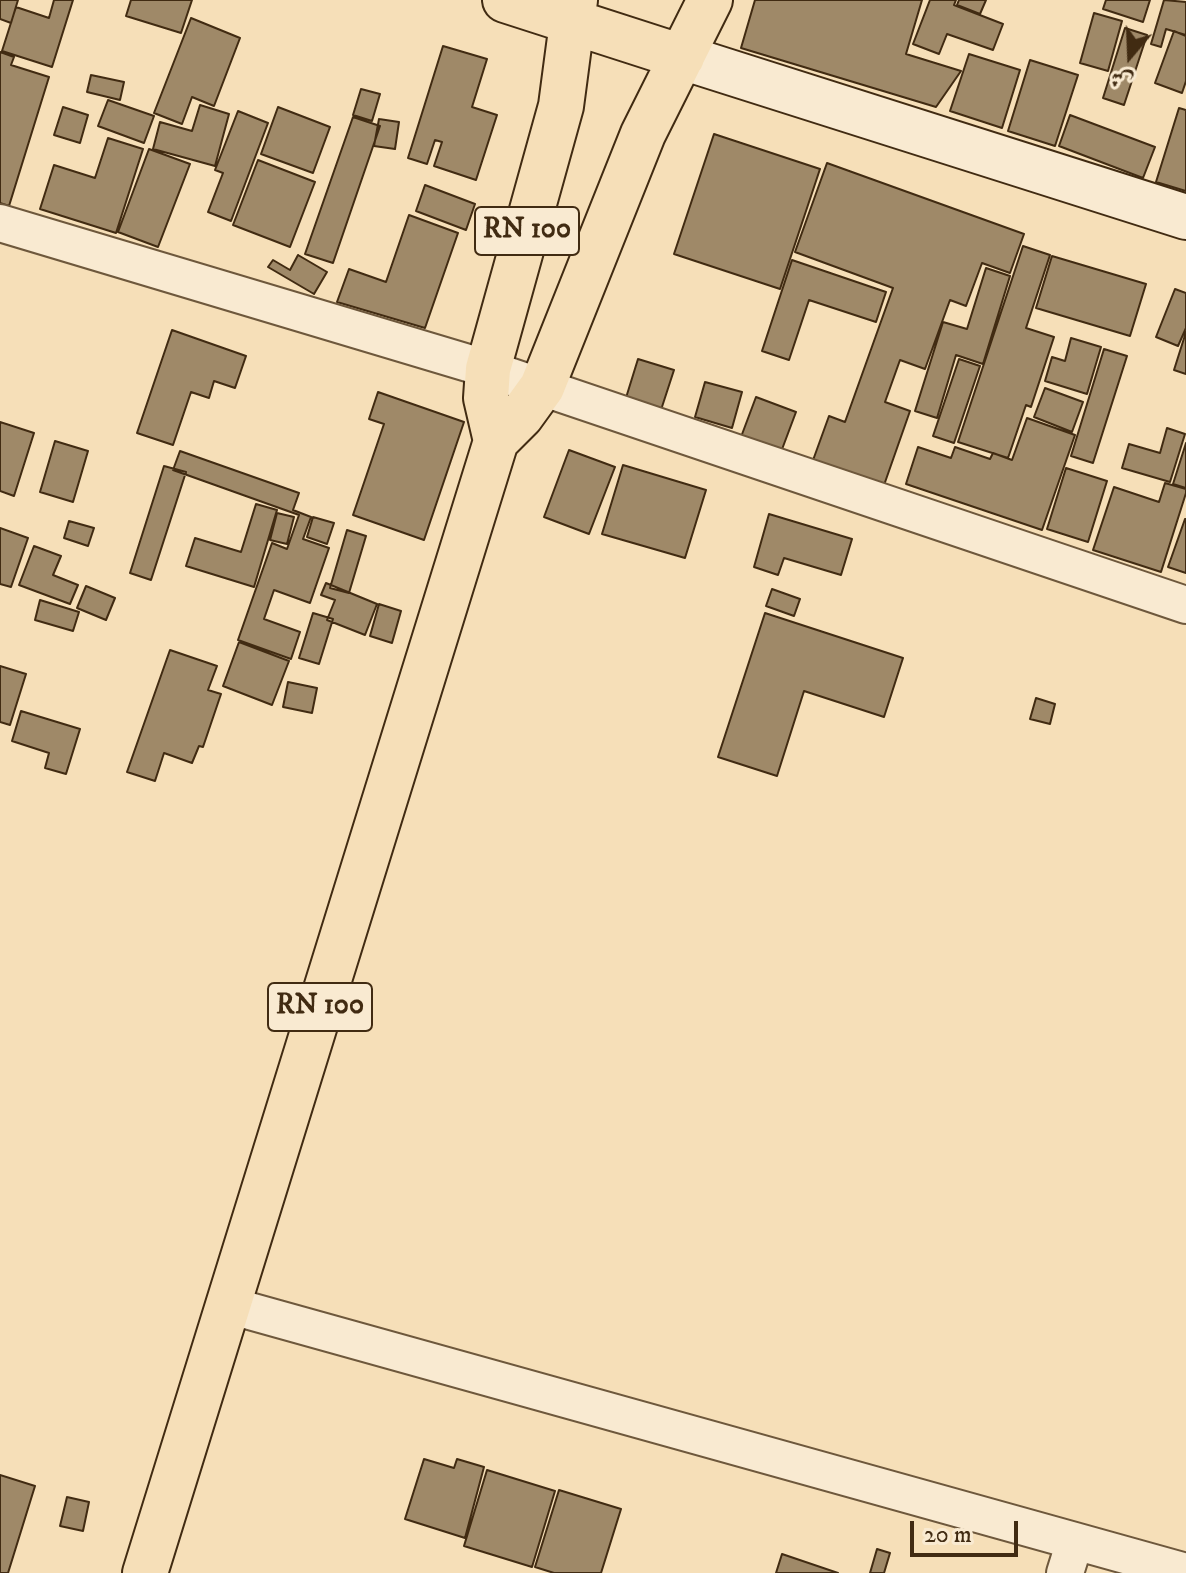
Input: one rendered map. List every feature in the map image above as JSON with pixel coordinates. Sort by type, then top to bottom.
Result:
[{"type":"main road","points":[[505,0],[573,10],[682,57],[710,0]]},
{"type":"main road","name":"RN 100","points":[[496,441],[486,398],[488,369],[561,106],[573,10]]},
{"type":"main road","name":"RN 100","points":[[145,1573],[496,441],[521,416],[542,387],[643,134],[682,57]]},
{"type":"street","points":[[682,57],[1186,217]]},
{"type":"street","points":[[0,223],[488,369],[1186,605]]},
{"type":"street","points":[[228,1305],[1070,1557],[1186,1572]]},
{"type":"building","points":[[0,0],[18,0],[11,23],[0,19]]},
{"type":"building","points":[[54,0],[73,0],[52,67],[2,51],[16,7],[49,18]]},
{"type":"building","points":[[131,0],[192,0],[181,33],[126,16]]},
{"type":"building","points":[[755,0],[922,0],[906,54],[961,71],[936,107],[741,48]]},
{"type":"building","points":[[930,0],[956,0],[954,5],[1003,24],[993,50],[947,34],[939,54],[913,44]]},
{"type":"building","points":[[959,0],[986,0],[980,14],[957,5]]},
{"type":"building","points":[[1106,0],[1150,0],[1143,22],[1103,9]]},
{"type":"building","points":[[1164,0],[1186,2],[1186,35],[1166,29],[1161,47],[1151,44]]},
{"type":"building","points":[[1094,13],[1122,21],[1108,71],[1080,63]]},
{"type":"building","points":[[191,18],[240,38],[214,106],[192,97],[182,124],[154,113]]},
{"type":"building","points":[[1125,28],[1147,35],[1124,105],[1103,98]]},
{"type":"building","points":[[1174,31],[1186,36],[1186,81],[1182,93],[1155,83]]},
{"type":"building","points":[[443,46],[487,59],[472,107],[497,115],[476,180],[434,166],[442,142],[435,140],[427,164],[408,158]]},
{"type":"building","points":[[0,52],[14,57],[11,65],[49,77],[9,206],[0,203]]},
{"type":"building","points":[[969,54],[1020,70],[1002,128],[950,111]]},
{"type":"building","points":[[1030,60],[1078,75],[1055,146],[1008,131]]},
{"type":"building","points":[[91,75],[124,82],[120,100],[87,92]]},
{"type":"building","points":[[361,89],[380,94],[372,121],[353,115]]},
{"type":"building","points":[[108,100],[154,116],[144,143],[98,126]]},
{"type":"building","points":[[200,105],[229,114],[215,166],[153,149],[160,122],[192,131]]},
{"type":"building","points":[[63,107],[88,115],[80,143],[54,135]]},
{"type":"building","points":[[278,107],[330,127],[313,173],[261,154]]},
{"type":"building","points":[[1179,108],[1186,110],[1186,191],[1156,182]]},
{"type":"building","points":[[238,111],[268,123],[231,221],[208,212],[223,173],[215,170]]},
{"type":"building","points":[[1070,115],[1155,147],[1143,178],[1059,146]]},
{"type":"building","points":[[353,117],[380,126],[333,263],[305,254]]},
{"type":"building","points":[[379,119],[399,122],[395,149],[374,146]]},
{"type":"building","points":[[714,134],[820,169],[780,289],[674,254]]},
{"type":"building","points":[[108,138],[143,149],[116,233],[40,209],[54,165],[95,178]]},
{"type":"building","points":[[149,149],[190,164],[158,247],[118,232]]},
{"type":"building","points":[[258,160],[315,182],[290,247],[233,225]]},
{"type":"building","points":[[827,163],[1024,234],[1010,273],[982,263],[966,306],[950,300],[925,369],[900,360],[885,402],[910,411],[883,488],[812,463],[829,416],[845,422],[893,288],[795,252]]},
{"type":"building","points":[[425,185],[475,204],[466,230],[416,211]]},
{"type":"building","points":[[409,215],[458,233],[425,328],[337,302],[349,269],[386,282]]},
{"type":"building","points":[[1023,246],[1050,255],[1026,328],[1054,337],[1031,407],[1026,405],[1008,458],[958,442]]},
{"type":"building","points":[[298,255],[327,272],[314,294],[268,267],[273,260],[290,270]]},
{"type":"building","points":[[1052,256],[1146,284],[1130,336],[1036,308]]},
{"type":"building","points":[[792,260],[886,292],[876,322],[809,300],[789,360],[762,351]]},
{"type":"building","points":[[986,268],[1010,276],[983,364],[956,355],[937,418],[915,411],[943,322],[967,329]]},
{"type":"building","points":[[1175,289],[1186,293],[1186,328],[1178,346],[1156,337]]},
{"type":"building","points":[[172,330],[246,356],[235,388],[214,381],[209,398],[191,392],[173,445],[137,433]]},
{"type":"building","points":[[1186,332],[1186,374],[1174,370]]},
{"type":"building","points":[[1071,338],[1101,347],[1087,394],[1045,381],[1052,357],[1065,361]]},
{"type":"building","points":[[1104,349],[1127,356],[1093,463],[1071,456]]},
{"type":"building","points":[[638,359],[674,370],[660,413],[625,401]]},
{"type":"building","points":[[959,359],[980,366],[954,443],[933,436]]},
{"type":"building","points":[[705,382],[742,392],[732,428],[695,417]]},
{"type":"building","points":[[1045,388],[1083,402],[1072,432],[1034,417]]},
{"type":"building","points":[[378,392],[464,422],[424,540],[353,515],[384,424],[369,419]]},
{"type":"building","points":[[756,397],[796,412],[781,452],[741,437]]},
{"type":"building","points":[[1027,418],[1075,435],[1042,530],[906,484],[918,447],[951,458],[955,447],[990,459],[993,453],[1012,460]]},
{"type":"building","points":[[0,422],[34,433],[14,496],[0,491]]},
{"type":"building","points":[[1167,428],[1185,434],[1170,482],[1122,468],[1129,444],[1160,453]]},
{"type":"building","points":[[55,441],[88,451],[73,502],[40,492]]},
{"type":"building","points":[[1186,443],[1186,488],[1173,484]]},
{"type":"building","points":[[569,450],[615,467],[589,534],[544,517]]},
{"type":"building","points":[[180,451],[299,493],[293,510],[311,517],[303,539],[329,548],[310,603],[274,590],[264,619],[300,632],[291,659],[238,640],[272,543],[287,549],[299,515],[173,470]]},
{"type":"building","points":[[623,465],[706,490],[685,558],[602,534]]},
{"type":"building","points":[[164,466],[186,472],[151,580],[130,573]]},
{"type":"building","points":[[1066,468],[1107,481],[1088,542],[1047,529]]},
{"type":"building","points":[[1165,483],[1186,489],[1186,493],[1161,572],[1093,550],[1114,487],[1159,502]]},
{"type":"building","points":[[256,504],[277,510],[254,587],[186,566],[195,538],[241,552]]},
{"type":"building","points":[[277,513],[294,517],[287,544],[270,540]]},
{"type":"building","points":[[769,514],[852,539],[841,575],[784,558],[778,575],[754,567]]},
{"type":"building","points":[[313,517],[334,523],[327,544],[307,537]]},
{"type":"building","points":[[1186,519],[1186,573],[1168,567]]},
{"type":"building","points":[[69,521],[94,528],[88,546],[64,538]]},
{"type":"building","points":[[0,528],[28,538],[11,587],[0,584]]},
{"type":"building","points":[[347,530],[366,536],[349,593],[330,588]]},
{"type":"building","points":[[34,546],[61,556],[53,575],[78,585],[70,604],[19,585]]},
{"type":"building","points":[[326,583],[377,604],[365,635],[327,620],[335,600],[321,595]]},
{"type":"building","points":[[86,586],[115,598],[106,620],[77,608]]},
{"type":"building","points":[[772,589],[800,599],[794,616],[766,606]]},
{"type":"building","points":[[40,600],[79,612],[73,631],[35,620]]},
{"type":"building","points":[[379,604],[401,611],[392,643],[370,636]]},
{"type":"building","points":[[313,613],[333,619],[319,664],[299,658]]},
{"type":"building","points":[[765,613],[903,658],[884,717],[804,691],[777,776],[718,757]]},
{"type":"building","points":[[239,642],[289,661],[272,705],[223,686]]},
{"type":"building","points":[[170,650],[217,666],[208,690],[221,694],[203,747],[199,746],[192,763],[164,753],[155,781],[127,772]]},
{"type":"building","points":[[0,666],[26,674],[10,725],[0,722]]},
{"type":"building","points":[[288,682],[317,688],[312,713],[283,707]]},
{"type":"building","points":[[1036,698],[1055,704],[1050,724],[1030,719]]},
{"type":"building","points":[[21,711],[80,729],[66,774],[45,768],[49,753],[12,741]]},
{"type":"building","points":[[424,1459],[454,1468],[457,1459],[484,1467],[465,1538],[405,1519]]},
{"type":"building","points":[[487,1470],[555,1491],[532,1567],[464,1546]]},
{"type":"building","points":[[0,1475],[35,1486],[8,1573],[0,1573]]},
{"type":"building","points":[[559,1490],[621,1509],[601,1573],[554,1573],[535,1567]]},
{"type":"building","points":[[67,1497],[89,1502],[83,1531],[60,1526]]},
{"type":"building","points":[[877,1549],[890,1553],[884,1573],[870,1573]]},
{"type":"building","points":[[782,1554],[838,1573],[776,1573]]}]
